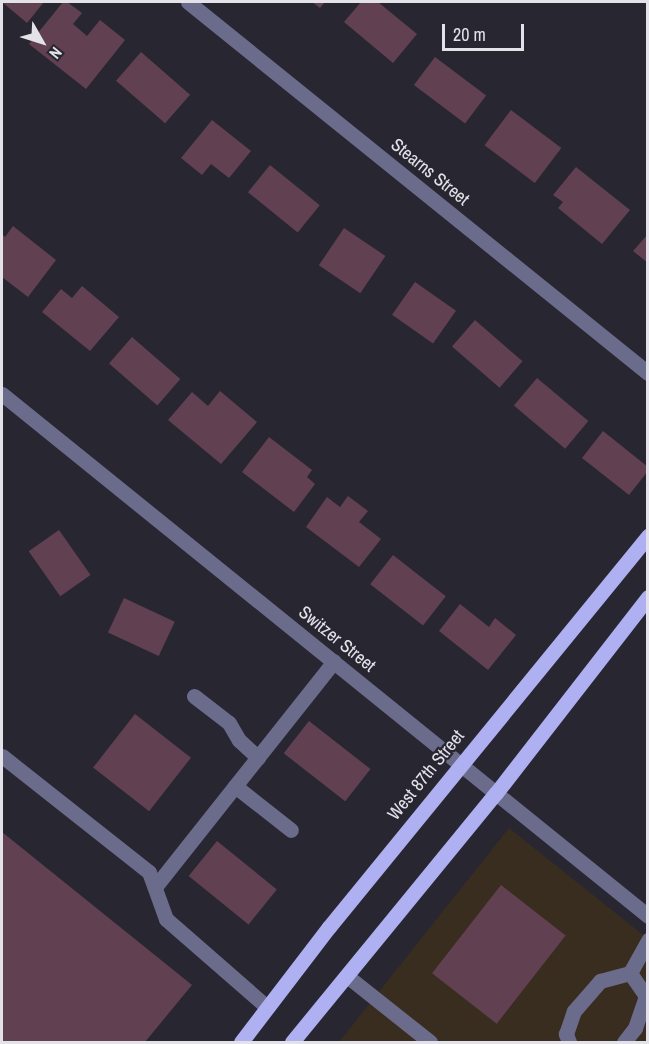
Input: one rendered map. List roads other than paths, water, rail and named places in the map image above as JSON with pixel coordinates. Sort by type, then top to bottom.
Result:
[{"type":"main road","name":"West 87th Street","points":[[241,1042],[460,763],[648,536]]},
{"type":"main road","points":[[292,1042],[496,794],[648,597]]},
{"type":"street","name":"Stearns Street","points":[[188,2],[648,373]]},
{"type":"street","name":"Switzer Street","points":[[2,394],[648,916]]},
{"type":"street","points":[[155,888],[334,661]]},
{"type":"street","points":[[194,696],[229,723],[239,740],[258,758]]},
{"type":"street","points":[[2,756],[150,872],[166,919],[267,1007]]},
{"type":"street","points":[[236,786],[291,830]]},
{"type":"street","points":[[569,1042],[566,1034],[574,1011],[600,981],[630,973],[648,940]]},
{"type":"street","points":[[624,1042],[634,1028],[646,996],[630,973]]},
{"type":"street","points":[[347,976],[429,1042]]}]
